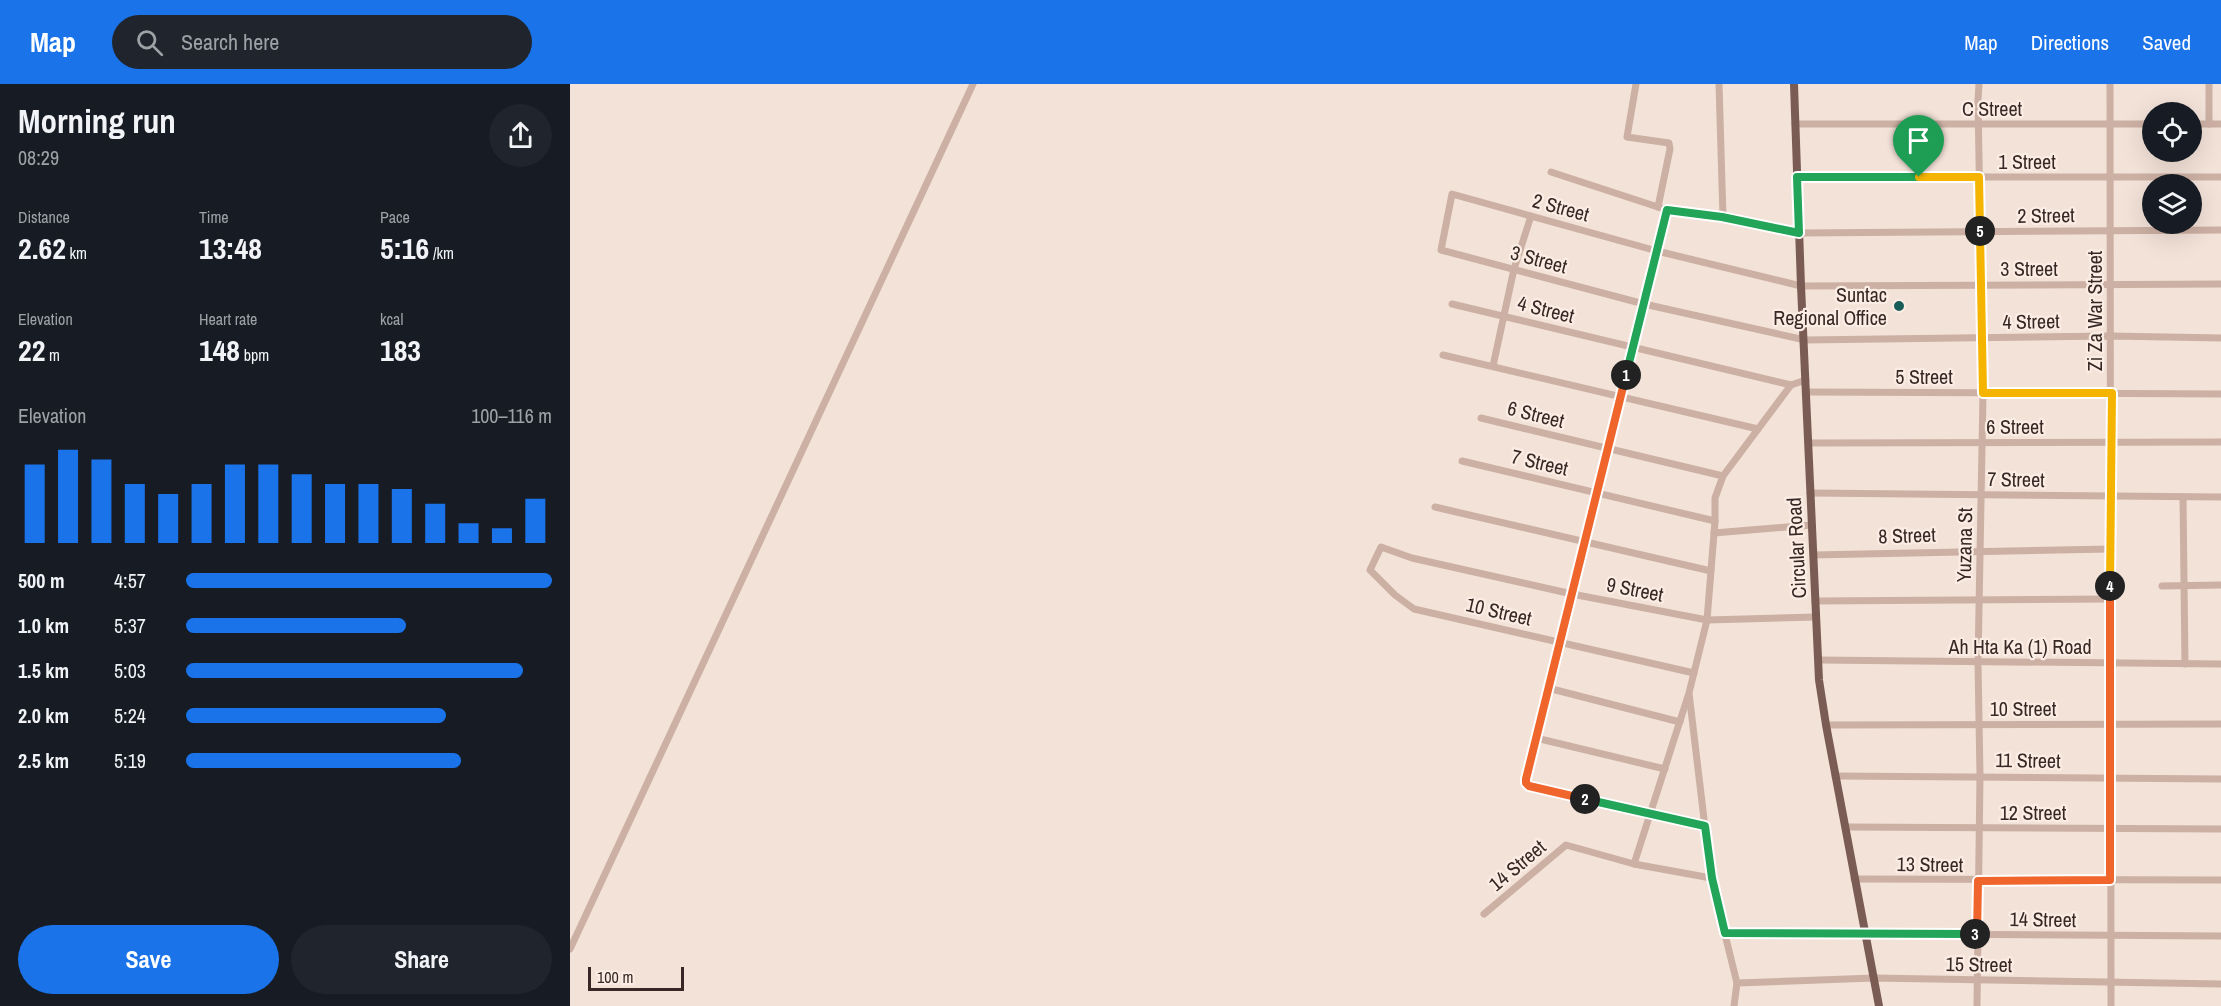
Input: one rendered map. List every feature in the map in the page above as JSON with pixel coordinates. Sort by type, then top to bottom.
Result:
[{"type":"main road","name":"Circular Road","points":[[1794,84],[1819,660],[1826,724],[1835,776],[1879,1006]]},
{"type":"street","points":[[570,949],[973,84]]},
{"type":"street","points":[[1636,84],[1627,137],[1662,140],[1669,143],[1670,149],[1658,207]]},
{"type":"street","points":[[1719,84],[1722,217]]},
{"type":"street","name":"Yuzana St","points":[[1977,1006],[1980,776],[1978,663],[1983,393],[1978,125],[1980,84]]},
{"type":"street","name":"Zi Za War Street","points":[[2110,84],[2112,393],[2110,442],[2110,1006]]},
{"type":"street","points":[[2209,84],[2209,124]]},
{"type":"street","name":"C Street","points":[[1795,124],[2142,124]]},
{"type":"street","points":[[2202,124],[2221,124]]},
{"type":"street","points":[[1551,172],[1667,210],[1722,217],[1799,233]]},
{"type":"street","name":"1 Street","points":[[1797,177],[2221,177]]},
{"type":"street","name":"2 Street","points":[[1441,250],[1452,194],[1657,251],[1801,286]]},
{"type":"street","points":[[1667,210],[1526,783],[1529,786],[1705,826]]},
{"type":"street","points":[[1493,366],[1503,316],[1531,216]]},
{"type":"street","name":"2 Street","points":[[1799,233],[2221,230]]},
{"type":"street","name":"3 Street","points":[[1441,250],[1644,304],[1805,340]]},
{"type":"street","name":"3 Street","points":[[1801,286],[2221,284]]},
{"type":"street","name":"4 Street","points":[[1452,304],[1791,385]]},
{"type":"street","name":"4 Street","points":[[1805,340],[2110,336],[2221,338]]},
{"type":"street","points":[[1443,355],[1758,429]]},
{"type":"street","points":[[1634,864],[1689,693],[1707,620],[1715,498],[1723,476],[1791,385],[1806,380]]},
{"type":"street","name":"5 Street","points":[[1807,392],[2221,394]]},
{"type":"street","name":"6 Street","points":[[1481,418],[1723,476]]},
{"type":"street","name":"6 Street","points":[[1808,443],[2221,442]]},
{"type":"street","name":"7 Street","points":[[1462,461],[1715,521]]},
{"type":"street","name":"7 Street","points":[[1810,493],[2221,497]]},
{"type":"street","points":[[2183,497],[2186,664]]},
{"type":"street","points":[[1435,507],[1711,571]]},
{"type":"street","points":[[1714,533],[1812,525]]},
{"type":"street","name":"9 Street","points":[[1381,547],[1412,558],[1572,594],[1707,620],[1816,617]]},
{"type":"street","name":"10 Street","points":[[1381,547],[1370,570],[1395,595],[1414,609],[1694,673]]},
{"type":"street","name":"8 Street","points":[[1813,555],[2110,549]]},
{"type":"street","points":[[2162,586],[2221,585]]},
{"type":"street","points":[[1815,601],[2110,599]]},
{"type":"street","name":"Ah Hta Ka (1) Road","points":[[1819,660],[2221,664]]},
{"type":"street","points":[[1548,688],[1680,722]]},
{"type":"street","points":[[1689,693],[1712,878],[1737,983],[1734,1006]]},
{"type":"street","name":"10 Street","points":[[1826,724],[2221,724]]},
{"type":"street","points":[[1536,738],[1665,769]]},
{"type":"street","name":"11 Street","points":[[1835,776],[2221,779]]},
{"type":"street","name":"12 Street","points":[[1845,827],[2221,829]]},
{"type":"street","name":"14 Street","points":[[1484,914],[1566,845],[1634,864],[1712,878]]},
{"type":"street","name":"13 Street","points":[[1854,879],[2221,880]]},
{"type":"street","name":"14 Street","points":[[1725,933],[1864,932],[2221,936]]},
{"type":"street","name":"15 Street","points":[[1737,983],[1874,978],[2221,984]]},
{"type":"place","name":"Suntac Regional Office","points":[[1899,306]]},
{"type":"route","points":[[1797,177],[1919,177],[1979,177],[1983,393],[2112,393],[2110,880],[1978,881],[1977,934],[1725,933],[1712,878],[1705,826],[1529,786],[1526,783],[1667,210],[1722,217],[1799,233],[1797,177]]}]
